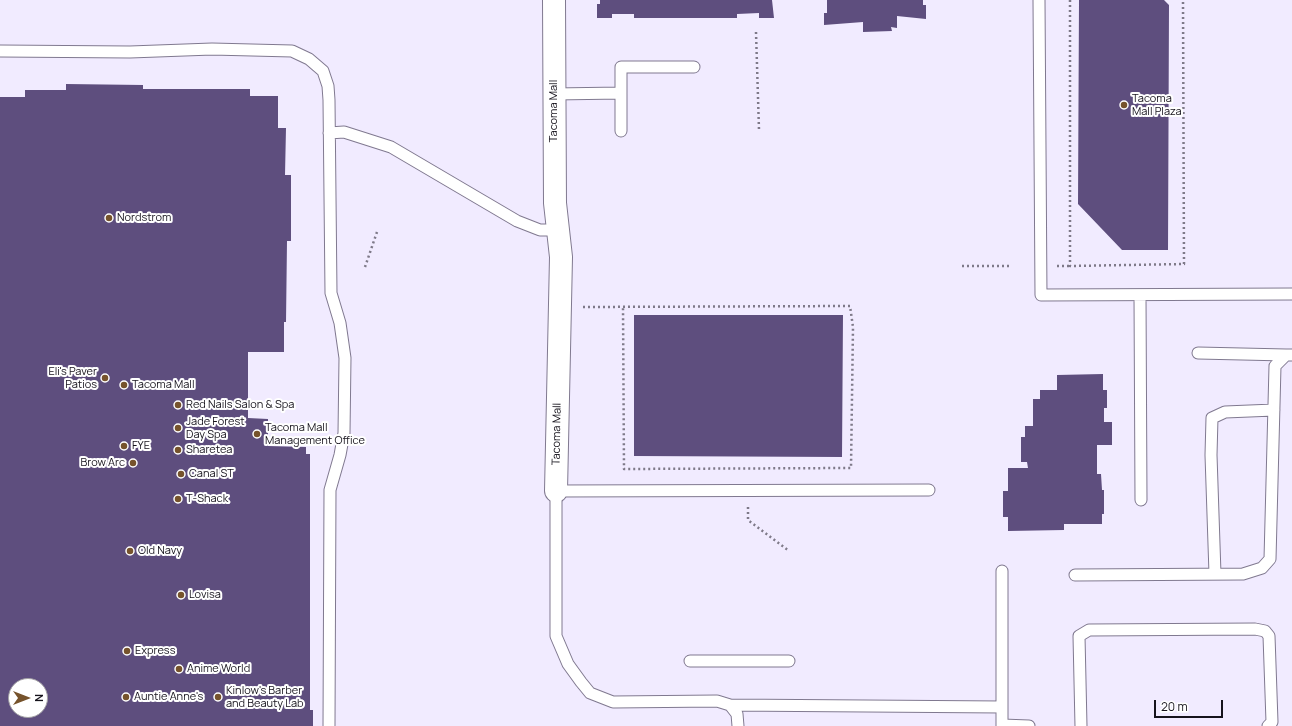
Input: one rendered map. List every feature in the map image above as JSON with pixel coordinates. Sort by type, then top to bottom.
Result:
[{"type":"street","name":"Tacoma Mall","points":[[554,0],[554,94],[557,230],[561,256],[556,492]]},
{"type":"lane","points":[[1039,0],[1041,295],[1292,294]]},
{"type":"lane","points":[[0,51],[130,52],[212,49],[292,51],[309,59],[322,72],[328,86],[329,100],[331,293],[340,323],[345,358],[344,433],[340,455],[330,490],[329,726]]},
{"type":"lane","points":[[621,130],[621,67],[694,67]]},
{"type":"lane","points":[[554,94],[621,93]]},
{"type":"lane","points":[[329,133],[344,132],[391,147],[517,221],[540,230],[557,230]]},
{"type":"lane","points":[[1140,295],[1142,500]]},
{"type":"lane","points":[[1198,353],[1289,355]]},
{"type":"lane","points":[[1075,575],[1243,574],[1262,568],[1270,559],[1275,366],[1289,355]]},
{"type":"lane","points":[[1215,574],[1211,455],[1212,418],[1225,412],[1274,410]]},
{"type":"lane","points":[[556,492],[929,490]]},
{"type":"lane","name":"Tacoma Mall","points":[[556,492],[556,636],[568,664],[590,693],[613,702],[717,701],[730,705],[1002,707]]},
{"type":"lane","points":[[1002,571],[1002,726],[1029,726]]},
{"type":"lane","points":[[1081,726],[1079,636],[1088,630],[1255,629],[1265,631],[1269,636],[1272,722],[1268,726]]},
{"type":"lane","points":[[690,661],[789,660]]},
{"type":"lane","points":[[730,705],[737,714],[738,726]]},
{"type":"path","points":[[1070,0],[1070,266]]},
{"type":"path","points":[[1055,266],[1184,264],[1183,0]]},
{"type":"path","points":[[756,32],[759,130]]},
{"type":"path","points":[[365,267],[377,232]]},
{"type":"path","points":[[962,266],[1011,266]]},
{"type":"path","points":[[580,307],[850,306],[853,327],[851,468],[624,469],[623,307]]},
{"type":"path","points":[[748,469],[748,520],[789,550]]},
{"type":"building","points":[[600,0],[772,0],[774,18],[759,18],[759,13],[737,14],[737,18],[634,18],[634,14],[612,14],[612,18],[597,18],[597,4],[600,4]]},
{"type":"building","points":[[827,0],[923,0],[923,5],[926,5],[926,19],[897,16],[897,28],[891,27],[892,31],[863,32],[863,22],[824,25],[824,13],[827,13]]},
{"type":"building","name":"Tacoma Mall Plaza","points":[[1079,0],[1164,0],[1169,5],[1168,250],[1122,250],[1078,204]]},
{"type":"building","name":"Tacoma Mall","points":[[66,84],[143,85],[143,89],[250,89],[250,96],[278,96],[278,128],[286,128],[285,175],[291,175],[291,241],[287,241],[284,352],[248,352],[248,418],[268,419],[268,446],[306,447],[306,454],[310,454],[310,710],[313,710],[313,726],[0,726],[0,97],[25,97],[25,90],[66,90]]},
{"type":"building","points":[[634,315],[843,315],[842,457],[634,456]]},
{"type":"building","points":[[1103,374],[1103,390],[1107,390],[1107,408],[1104,408],[1104,422],[1112,422],[1112,445],[1097,445],[1097,474],[1101,474],[1102,490],[1104,490],[1104,514],[1102,514],[1102,524],[1064,524],[1064,530],[1008,531],[1008,517],[1003,517],[1003,491],[1008,491],[1008,468],[1028,468],[1027,462],[1021,462],[1021,437],[1025,437],[1025,426],[1033,426],[1033,399],[1040,399],[1040,390],[1057,390],[1057,375]]},
{"type":"place","name":"Tacoma Mall Plaza","points":[[1124,105]]},
{"type":"place","name":"Nordstrom","points":[[109,218]]},
{"type":"place","name":"Eli's Paver Patios","points":[[105,378]]},
{"type":"place","name":"Tacoma Mall","points":[[124,385]]},
{"type":"place","name":"Red Nails Salon & Spa","points":[[178,405]]},
{"type":"place","name":"Jade Forest Day Spa","points":[[178,428]]},
{"type":"place","name":"Tacoma Mall Management Office","points":[[257,434]]},
{"type":"place","name":"FYE","points":[[124,446]]},
{"type":"place","name":"Sharetea","points":[[178,450]]},
{"type":"place","name":"Brow Arc","points":[[133,463]]},
{"type":"place","name":"Canal ST","points":[[181,474]]},
{"type":"place","name":"T-Shack","points":[[178,499]]},
{"type":"place","name":"Old Navy","points":[[130,551]]},
{"type":"place","name":"Lovisa","points":[[181,595]]},
{"type":"place","name":"Express","points":[[127,651]]},
{"type":"place","name":"Anime World","points":[[179,669]]},
{"type":"place","name":"Auntie Anne's","points":[[126,697]]},
{"type":"place","name":"Kinlow's Barber and Beauty Lab","points":[[218,697]]}]
